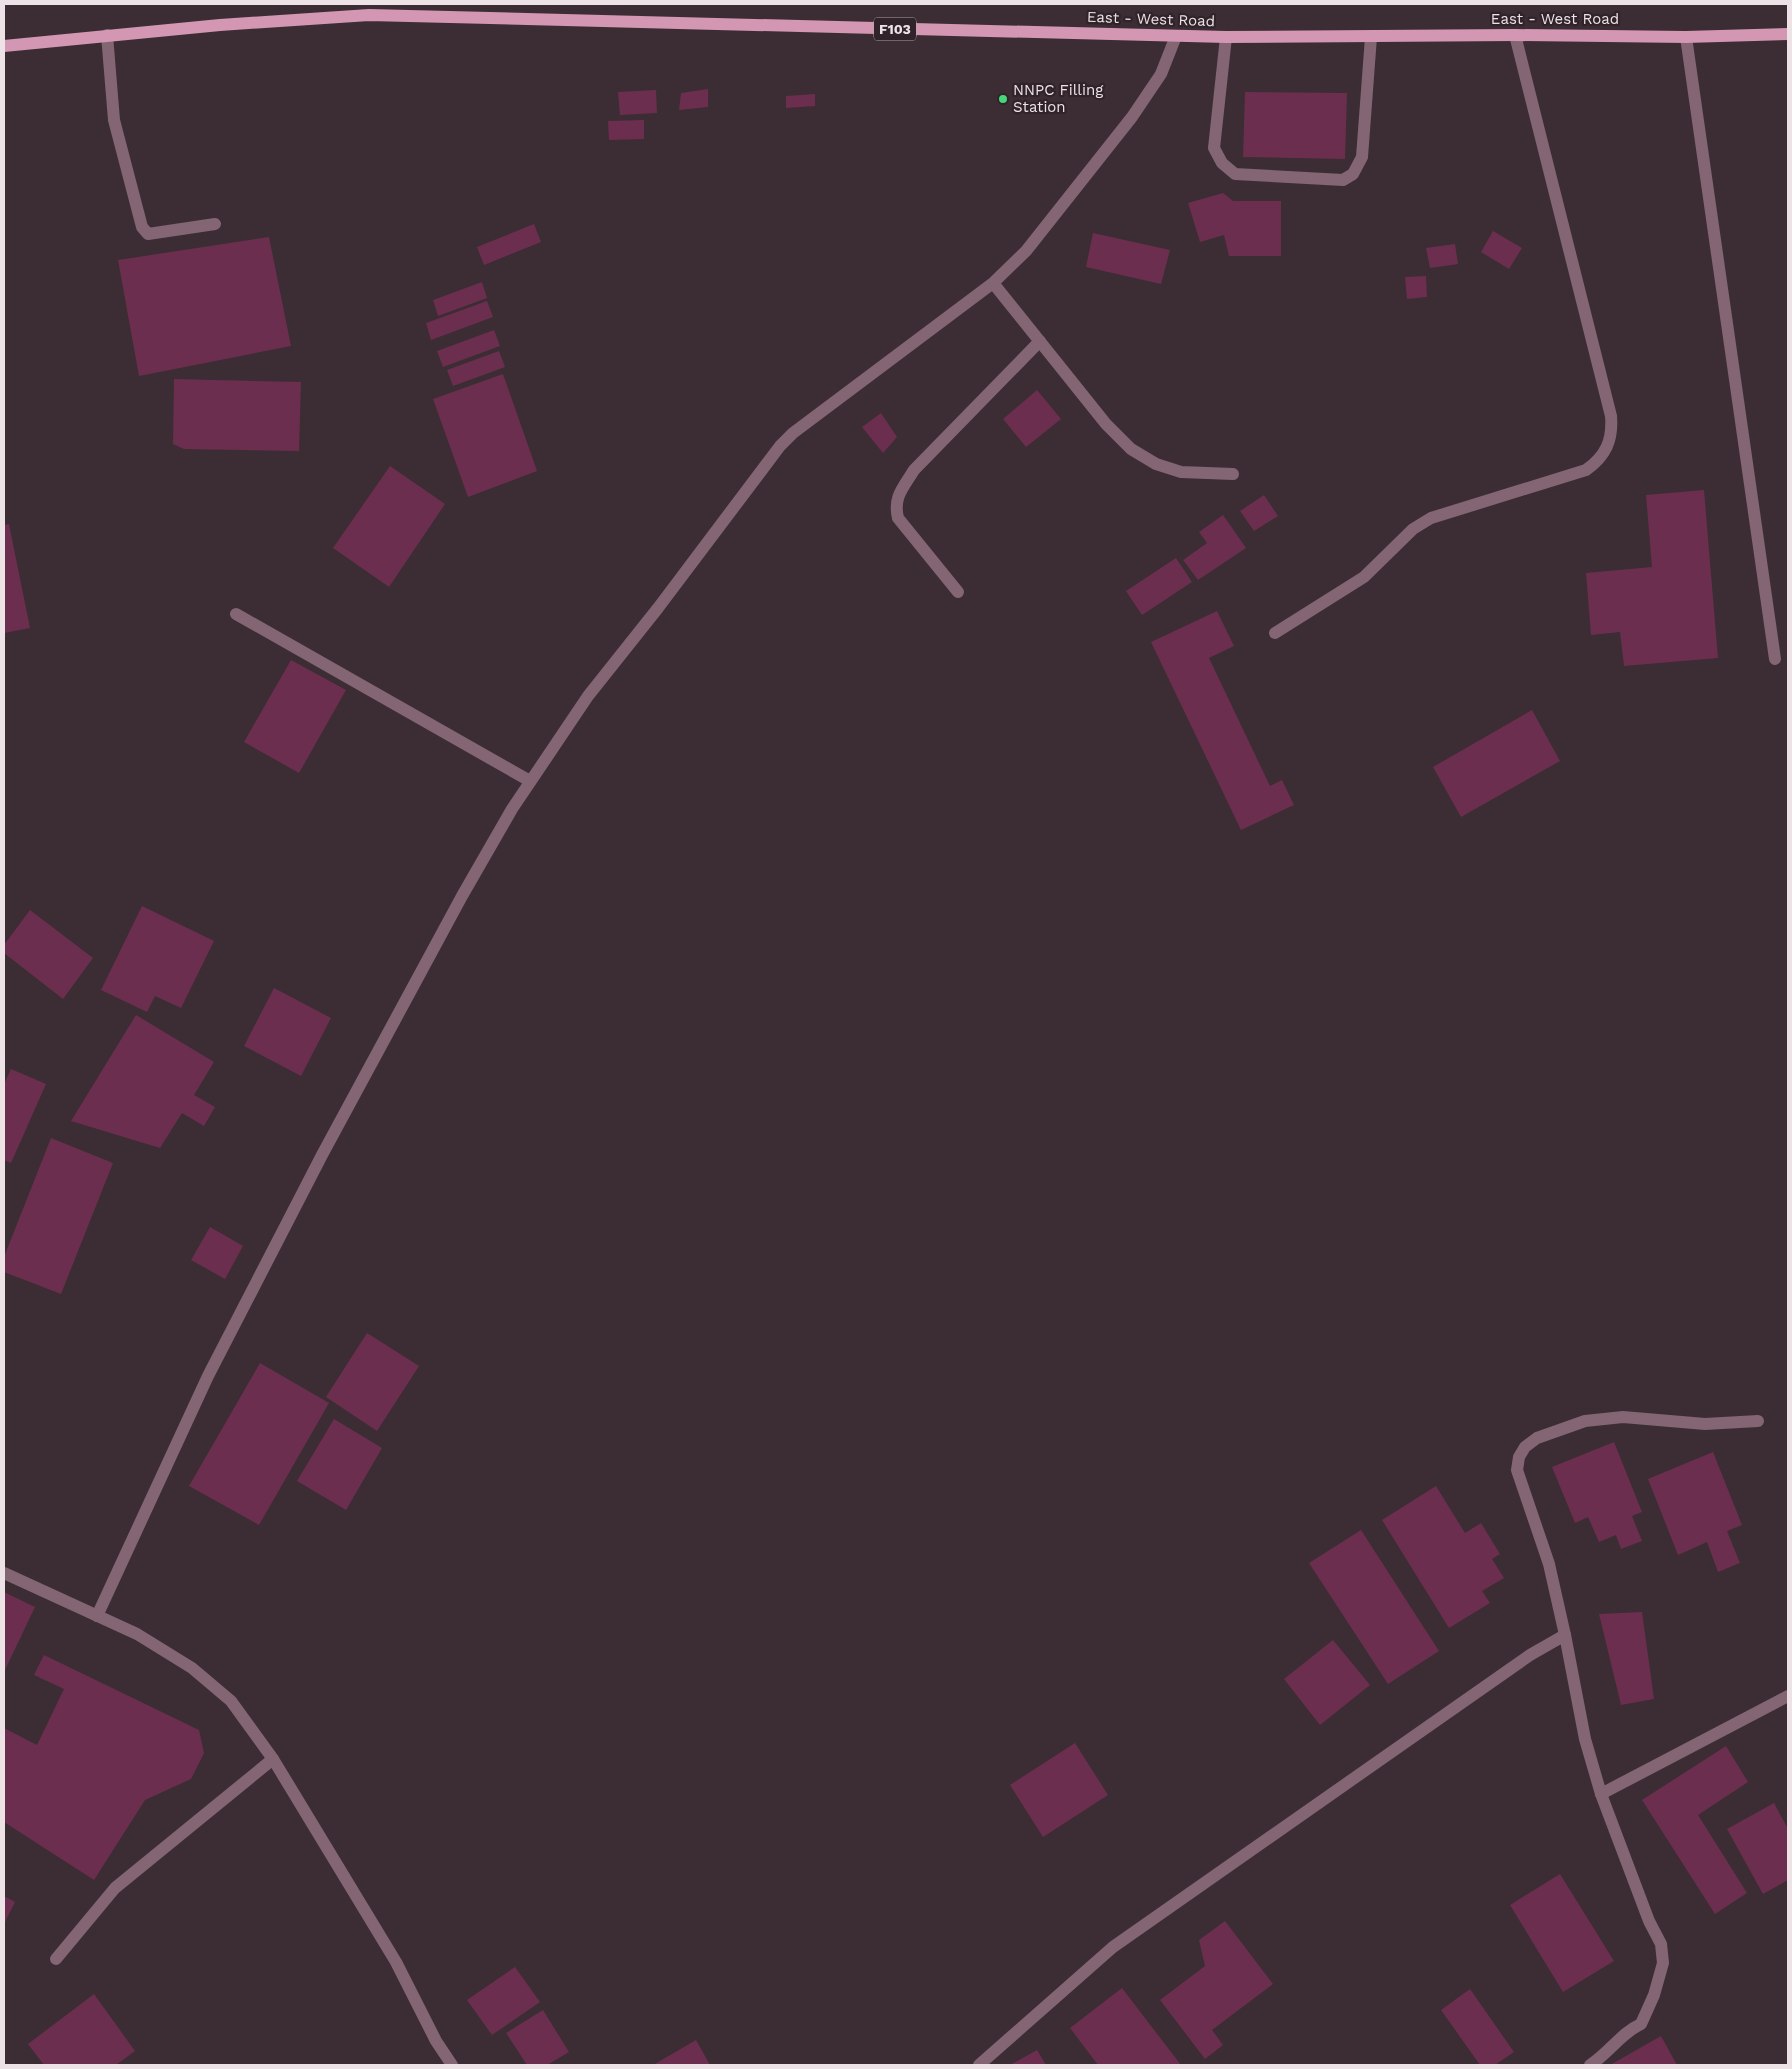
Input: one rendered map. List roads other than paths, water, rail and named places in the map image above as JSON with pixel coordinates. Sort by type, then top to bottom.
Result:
[{"type":"main road","name":"East - West Road","points":[[4,46],[369,14],[1226,37],[1515,35],[1686,37],[1788,34]]},
{"type":"street","points":[[1275,633],[1364,577],[1419,525],[1431,518],[1586,470],[1597,462],[1605,451],[1612,434],[1611,416],[1515,35]]},
{"type":"street","points":[[107,36],[114,120],[142,227],[148,234],[215,224]]},
{"type":"street","points":[[97,1616],[208,1376],[322,1155],[462,896],[512,809],[588,696],[658,608],[780,446],[793,433],[993,283],[1026,251],[1132,117],[1161,74],[1176,36]]},
{"type":"street","points":[[1226,37],[1214,148],[1222,163],[1235,174],[1343,180],[1353,174],[1362,157],[1371,37]]},
{"type":"street","points":[[1686,37],[1775,659]]},
{"type":"street","points":[[993,283],[1106,424],[1131,449],[1156,464],[1181,472],[1233,474]]},
{"type":"street","points":[[958,592],[898,518],[895,504],[900,491],[914,470],[1040,341]]},
{"type":"street","points":[[236,614],[530,781]]},
{"type":"street","points":[[1590,2065],[1604,2057],[1630,2029],[1641,2024],[1654,1995],[1663,1963],[1661,1944],[1650,1921],[1601,1794],[1585,1739],[1565,1635],[1548,1564],[1517,1470],[1519,1457],[1525,1447],[1537,1438],[1585,1421],[1623,1417],[1705,1424],[1758,1421]]},
{"type":"street","points":[[4,1573],[137,1634],[192,1668],[231,1701],[273,1759],[396,1962],[436,2041],[452,2065]]},
{"type":"street","points":[[979,2065],[1113,1947],[1530,1655],[1565,1635]]},
{"type":"street","points":[[1601,1794],[1788,1696]]},
{"type":"street","points":[[56,1959],[115,1888],[273,1759]]},
{"type":"place","name":"NNPC Filling Station","points":[[1003,99]]}]
